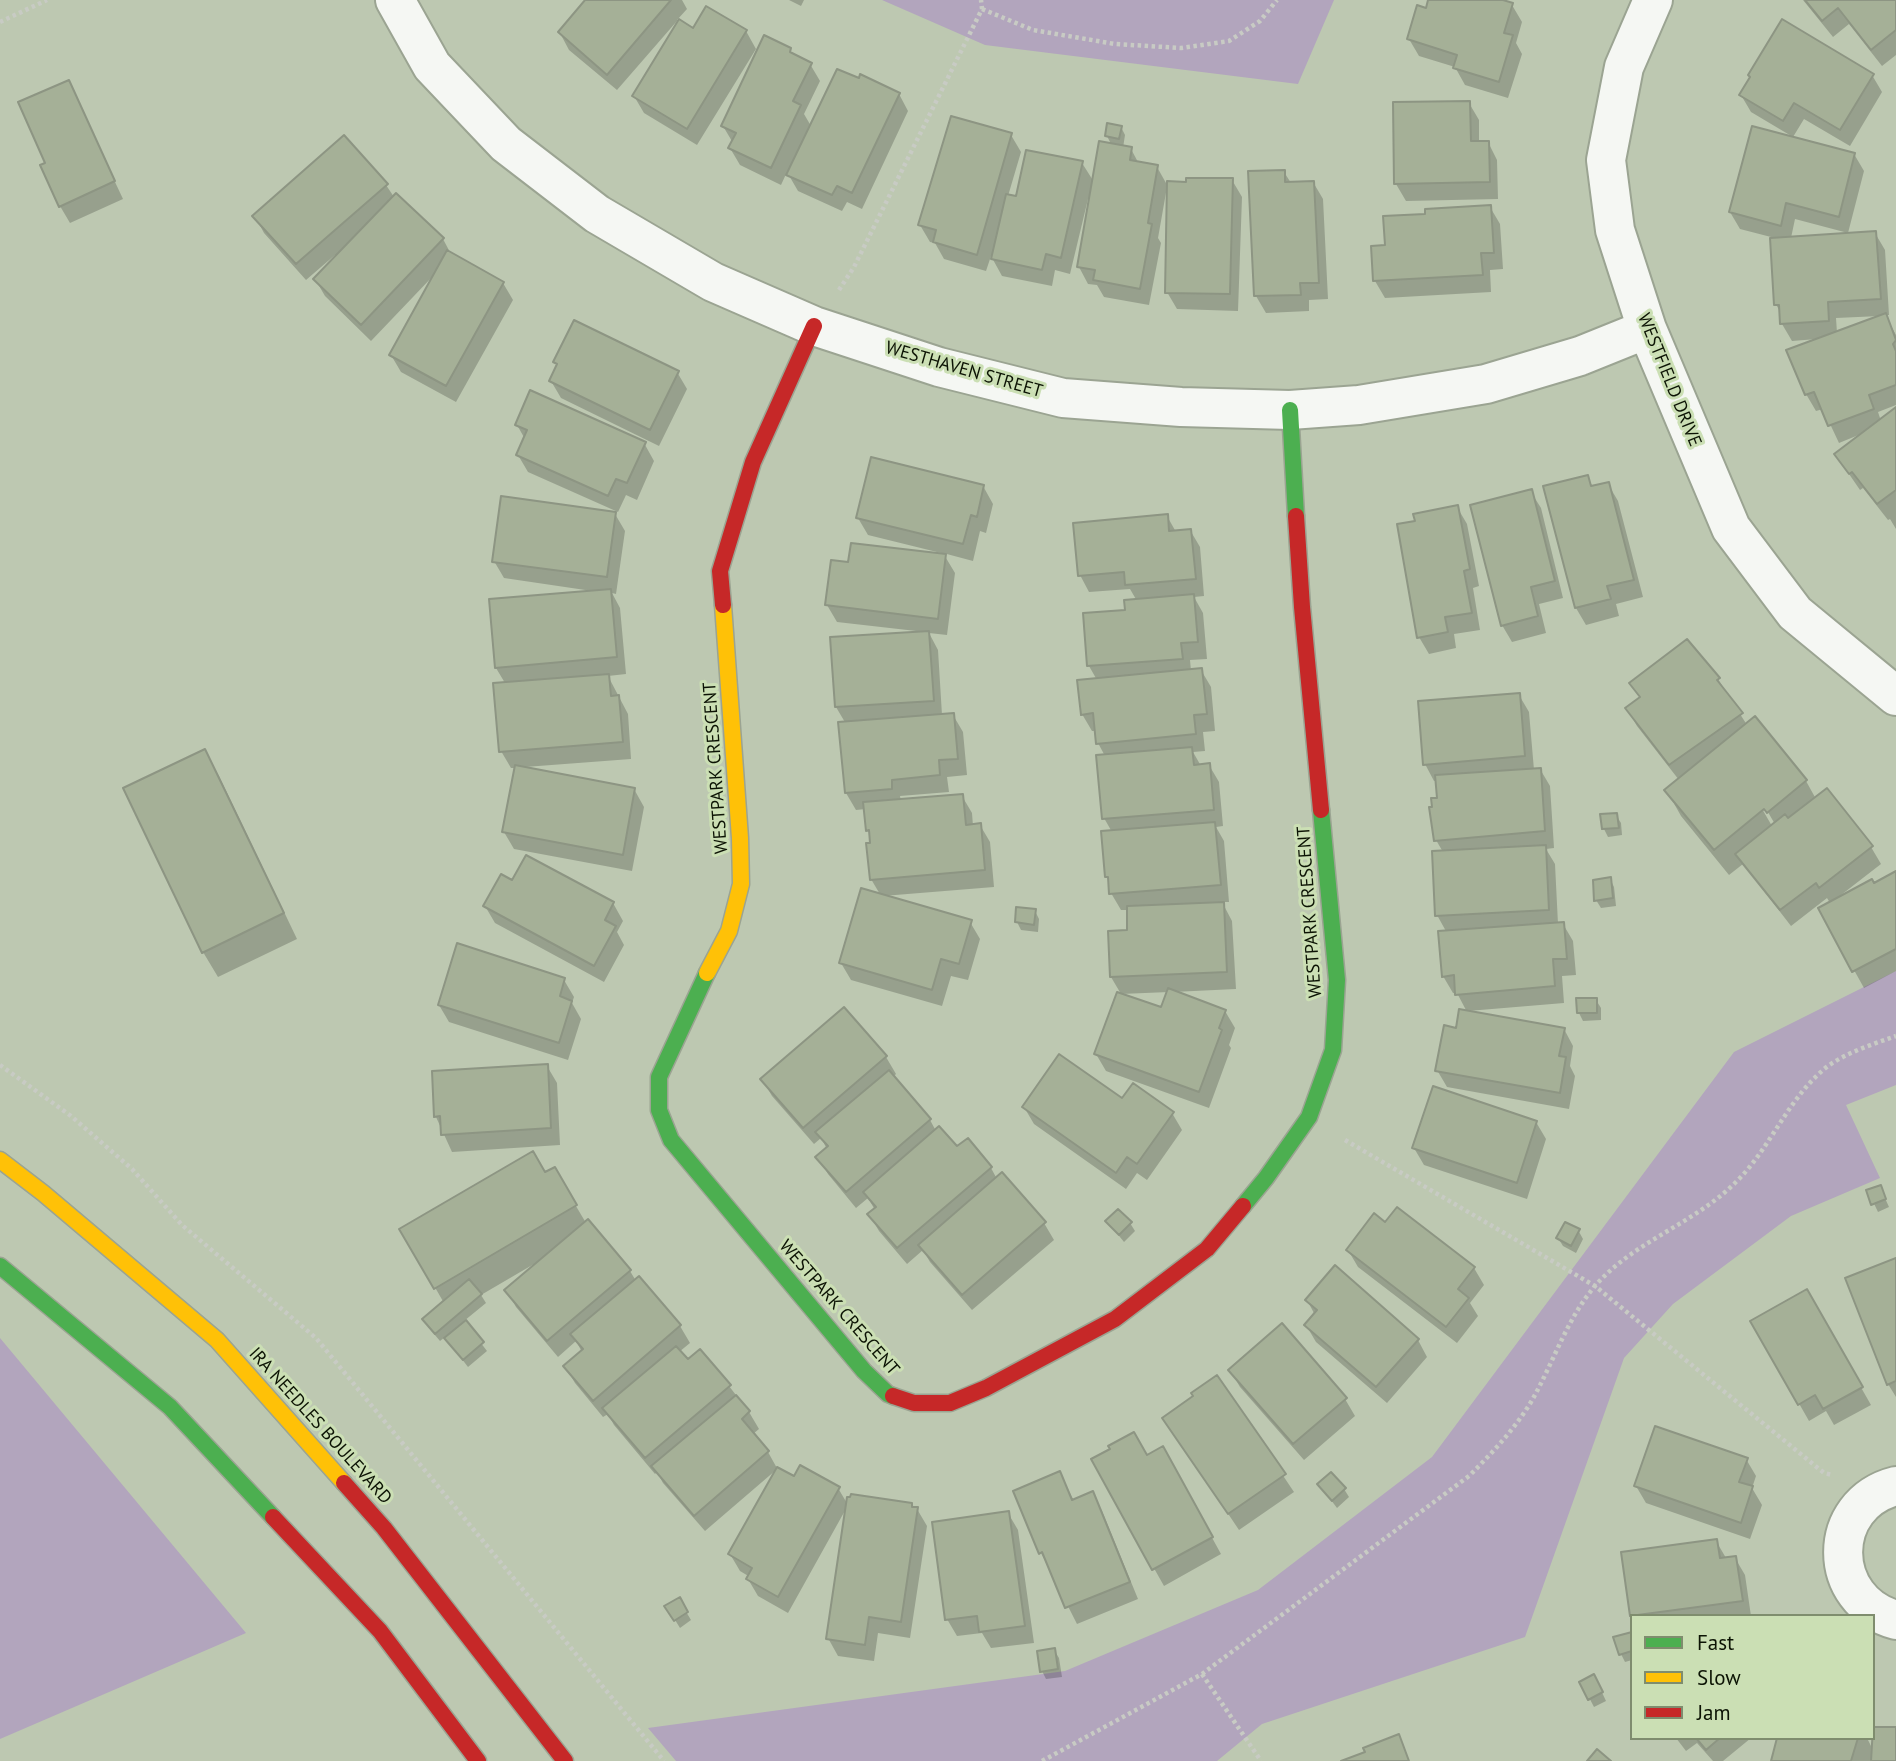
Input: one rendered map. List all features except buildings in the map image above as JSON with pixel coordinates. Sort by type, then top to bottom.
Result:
[{"type":"street","name":"WESTHAVEN STREET","points":[[395,0],[432,65],[506,144],[597,214],[701,275],[814,326],[939,367],[1063,398],[1181,407],[1290,410],[1359,405],[1486,384],[1580,356],[1647,329]]},
{"type":"street","name":"WESTFIELD DRIVE","points":[[1653,0],[1625,67],[1606,160],[1615,230],[1647,329],[1731,528],[1795,613],[1896,696]]},
{"type":"street","name":"WESTPARK CRESCENT","points":[[814,326],[753,462],[720,571],[740,824],[741,884],[729,931],[659,1077],[659,1110],[671,1140],[864,1371],[888,1394],[914,1403],[950,1403],[986,1388],[1115,1319],[1207,1249],[1266,1178],[1309,1117],[1333,1050],[1338,980],[1302,607],[1290,410]]},
{"type":"street","name":"IRA NEEDLES BOULEVARD","points":[[0,1160],[217,1340],[384,1528],[565,1761]]},
{"type":"street","points":[[0,1266],[170,1407],[380,1631],[478,1761]]},
{"type":"street","points":[[1888,1488],[1856,1510],[1843,1539],[1844,1573],[1860,1601],[1879,1615],[1896,1620]]},
{"type":"path","points":[[0,22],[47,0]]},
{"type":"path","points":[[814,326],[854,267],[982,9],[981,0]]},
{"type":"path","points":[[982,9],[1034,30],[1115,44],[1181,48],[1229,41],[1260,21],[1277,0]]},
{"type":"path","points":[[1042,1761],[1202,1674],[1469,1476],[1504,1440],[1531,1402],[1572,1319],[1595,1286],[1623,1258],[1699,1211],[1735,1183],[1758,1158],[1802,1092],[1829,1066],[1861,1049],[1896,1036]]},
{"type":"path","points":[[0,1066],[81,1125],[132,1169],[182,1225],[316,1338],[664,1761]]},
{"type":"path","points":[[1309,1117],[1595,1286],[1824,1473],[1888,1488]]},
{"type":"path","points":[[1202,1674],[1261,1761]]},
{"type":"shaded area","points":[[882,0],[1334,0],[1298,84],[985,45]]},
{"type":"shaded area","points":[[1896,971],[1896,1085],[1846,1105],[1880,1178],[1791,1216],[1673,1304],[1624,1358],[1525,1637],[1262,1724],[1217,1761],[676,1761],[648,1728],[1065,1671],[1258,1590],[1432,1457],[1734,1052]]},
{"type":"shaded area","points":[[0,1338],[246,1633],[0,1739]]},
{"type":"traffic: fast","points":[[1290,410],[1296,516]]},
{"type":"traffic: fast","points":[[1243,1206],[1309,1117],[1333,1050],[1337,980],[1321,810]]},
{"type":"traffic: fast","points":[[707,973],[659,1077],[659,1110],[671,1140],[864,1371],[893,1396]]},
{"type":"traffic: fast","points":[[0,1266],[170,1407],[273,1517]]},
{"type":"traffic: slow","points":[[707,973],[729,931],[741,884],[723,605]]},
{"type":"traffic: slow","points":[[0,1160],[217,1340],[344,1483]]},
{"type":"traffic: jam","points":[[723,605],[720,571],[753,462],[814,326]]},
{"type":"traffic: jam","points":[[1296,516],[1321,810]]},
{"type":"traffic: jam","points":[[893,1396],[914,1403],[950,1403],[986,1388],[1115,1319],[1207,1249],[1243,1206]]},
{"type":"traffic: jam","points":[[344,1483],[384,1528],[565,1761]]},
{"type":"traffic: jam","points":[[273,1517],[380,1631],[478,1761]]}]
